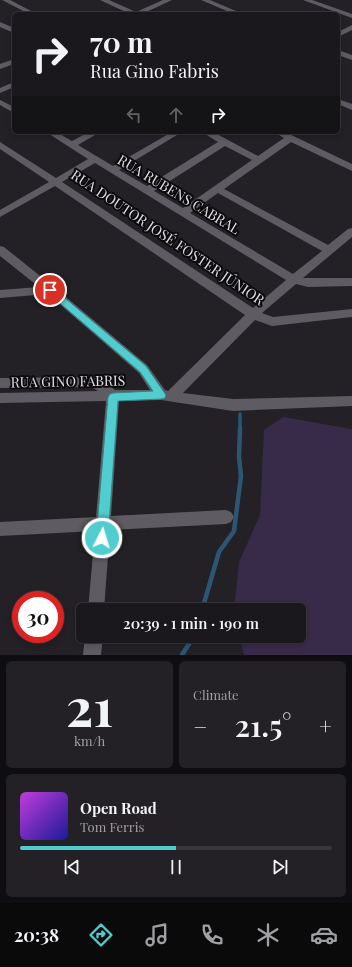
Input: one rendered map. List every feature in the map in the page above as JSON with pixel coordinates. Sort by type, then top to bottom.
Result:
[{"type":"street","points":[[5,0],[30,12]]},
{"type":"street","points":[[103,0],[131,12]]},
{"type":"street","points":[[141,12],[169,0]]},
{"type":"street","points":[[204,0],[235,12]]},
{"type":"street","points":[[306,0],[352,16]]},
{"type":"street","points":[[0,24],[12,30]]},
{"type":"street","points":[[340,34],[352,27]]},
{"type":"street","points":[[0,35],[12,31]]},
{"type":"street","points":[[340,53],[352,58]]},
{"type":"street","points":[[0,67],[12,62]]},
{"type":"street","points":[[0,90],[12,85]]},
{"type":"street","points":[[0,102],[12,109]]},
{"type":"street","points":[[340,102],[352,107]]},
{"type":"street","name":"RUA RUBENS CABRAL","points":[[53,134],[294,280]]},
{"type":"street","points":[[71,145],[92,134]]},
{"type":"street","points":[[112,170],[175,134]]},
{"type":"street","points":[[210,134],[259,160]]},
{"type":"street","points":[[282,134],[352,168]]},
{"type":"street","points":[[183,213],[290,138]]},
{"type":"street","points":[[146,190],[225,142]]},
{"type":"street","name":"RUA DOUTOR JOSÉ FOSTER JÚNIOR","points":[[0,145],[57,181],[253,314],[272,322],[352,313]]},
{"type":"street","points":[[0,214],[95,159]]},
{"type":"street","points":[[218,189],[329,250]]},
{"type":"street","points":[[0,250],[50,290],[143,369],[166,395],[253,314],[352,230]]},
{"type":"street","points":[[294,280],[308,283],[352,282]]},
{"type":"street","points":[[0,294],[50,290]]},
{"type":"street","points":[[0,383],[92,382],[100,384],[113,397],[97,603]]},
{"type":"street","name":"RUA GINO FABRIS","points":[[0,398],[166,395],[233,405],[352,401]]},
{"type":"street","points":[[0,528],[226,517]]},
{"type":"street","points":[[92,655],[93,643]]},
{"type":"shaded area","points":[[283,417],[352,429],[352,655],[244,655],[241,643],[306,643],[306,603],[235,603],[239,562],[260,515],[264,430]]},
{"type":"waterway","points":[[240,414],[240,428]]},
{"type":"waterway","points":[[204,603],[219,552],[234,531],[241,476],[239,457],[240,428]]},
{"type":"waterway","points":[[182,655],[190,643]]},
{"type":"route","points":[[50,290],[143,369],[161,395],[113,397],[102,538]]}]
